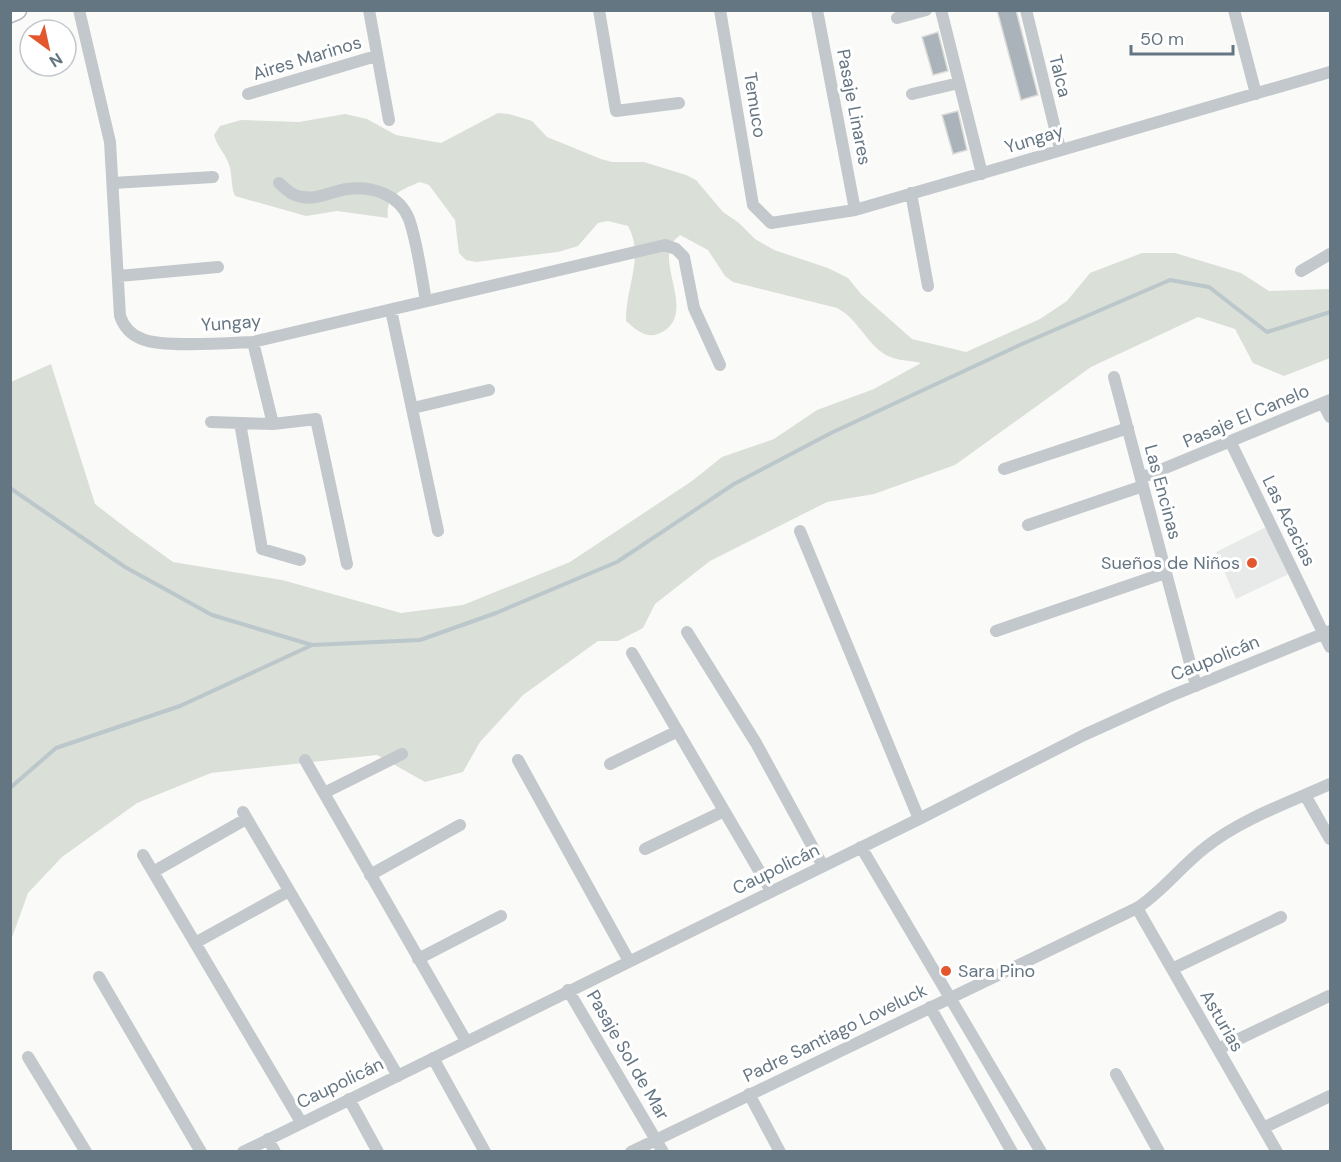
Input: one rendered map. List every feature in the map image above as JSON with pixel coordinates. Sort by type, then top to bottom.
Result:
[{"type":"main road","points":[[10,13],[17,10]]},
{"type":"street","name":"Yungay","points":[[79,10],[110,142],[120,316],[130,332],[141,339],[207,344],[253,342],[654,247],[671,246],[684,257],[694,308],[720,365]]},
{"type":"street","name":"Aires Marinos","points":[[369,10],[389,120]]},
{"type":"street","points":[[599,10],[616,111],[679,103]]},
{"type":"street","name":"Temuco","points":[[720,10],[753,205]]},
{"type":"street","name":"Pasaje Linares","points":[[817,10],[855,210]]},
{"type":"street","points":[[897,18],[926,10]]},
{"type":"street","points":[[940,10],[982,174]]},
{"type":"street","name":"Talca","points":[[1026,10],[1060,149]]},
{"type":"street","points":[[1234,10],[1256,93]]},
{"type":"street","name":"Aires Marinos","points":[[248,94],[376,56]]},
{"type":"street","name":"Yungay","points":[[753,205],[771,223],[855,210],[1330,72]]},
{"type":"street","points":[[912,94],[959,83]]},
{"type":"street","points":[[113,183],[213,177]]},
{"type":"street","points":[[279,183],[289,193],[301,197],[322,197],[346,189],[365,189],[387,193],[408,218],[426,301]]},
{"type":"street","points":[[911,193],[928,286]]},
{"type":"street","points":[[1301,271],[1330,254]]},
{"type":"street","points":[[119,276],[218,267]]},
{"type":"street","points":[[391,310],[438,531]]},
{"type":"street","points":[[253,342],[273,424]]},
{"type":"street","name":"Las Encinas","points":[[1114,377],[1196,686]]},
{"type":"street","points":[[412,408],[489,390]]},
{"type":"street","points":[[1327,402],[1330,417]]},
{"type":"street","name":"Pasaje El Canelo","points":[[1028,525],[1142,482],[1327,402]]},
{"type":"street","points":[[211,422],[273,424],[316,418],[347,564]]},
{"type":"street","points":[[240,423],[262,549],[300,560]]},
{"type":"street","points":[[1004,469],[1128,428]]},
{"type":"street","name":"Las Acacias","points":[[1231,443],[1327,632],[1330,647]]},
{"type":"street","points":[[800,531],[919,819]]},
{"type":"street","points":[[996,631],[1165,573]]},
{"type":"street","points":[[687,632],[751,734],[823,866]]},
{"type":"street","name":"Caupolicán","points":[[243,1152],[568,990],[861,848],[1084,735],[1327,632]]},
{"type":"street","points":[[632,652],[771,891]]},
{"type":"street","points":[[610,764],[678,731]]},
{"type":"street","points":[[324,793],[402,754]]},
{"type":"street","points":[[306,760],[466,1041]]},
{"type":"street","points":[[518,760],[629,961]]},
{"type":"street","name":"Padre Santiago Loveluck","points":[[631,1152],[1137,908],[1156,894],[1207,845],[1330,784]]},
{"type":"street","points":[[1305,795],[1330,839]]},
{"type":"street","points":[[645,849],[724,811]]},
{"type":"street","points":[[153,872],[244,816],[398,1076]]},
{"type":"street","points":[[370,875],[460,825]]},
{"type":"street","points":[[861,848],[1041,1152]]},
{"type":"street","points":[[143,855],[301,1122]]},
{"type":"street","points":[[195,943],[289,891]]},
{"type":"street","name":"Asturias","points":[[1137,908],[1277,1152]]},
{"type":"street","points":[[418,959],[501,916]]},
{"type":"street","points":[[1172,969],[1281,917]]},
{"type":"street","points":[[99,977],[201,1152]]},
{"type":"street","name":"Pasaje Sol de Mar","points":[[568,990],[663,1152]]},
{"type":"street","points":[[1218,1049],[1329,996]]},
{"type":"street","points":[[930,1007],[1012,1152]]},
{"type":"street","points":[[28,1057],[86,1152]]},
{"type":"street","points":[[433,1058],[485,1152]]},
{"type":"street","points":[[1116,1074],[1160,1152]]},
{"type":"street","points":[[749,1094],[780,1152]]},
{"type":"street","points":[[1263,1128],[1330,1096]]},
{"type":"street","points":[[349,1099],[378,1152]]},
{"type":"street","points":[[268,1139],[274,1152]]},
{"type":"shaded area","points":[[498,113],[532,121],[547,137],[601,159],[612,162],[644,162],[696,180],[723,212],[739,223],[755,239],[774,250],[828,268],[848,278],[861,294],[912,339],[966,352],[1040,319],[1067,301],[1090,273],[1142,253],[1175,253],[1241,273],[1269,291],[1330,289],[1330,358],[1284,376],[1253,363],[1235,329],[1198,317],[1091,367],[955,465],[874,494],[827,502],[710,561],[655,604],[643,628],[618,641],[598,641],[523,695],[480,742],[463,772],[425,782],[377,755],[211,773],[137,803],[62,857],[28,893],[11,940],[11,382],[51,364],[95,504],[173,562],[282,580],[401,613],[463,605],[570,562],[692,481],[722,457],[774,439],[817,410],[874,389],[921,363],[885,354],[874,346],[844,312],[837,308],[733,282],[725,276],[708,250],[680,235],[673,243],[669,254],[676,298],[674,319],[668,328],[658,334],[645,334],[626,321],[635,261],[633,237],[628,226],[608,221],[598,223],[578,246],[558,252],[476,262],[466,260],[459,253],[455,220],[429,185],[420,182],[396,194],[389,204],[388,218],[337,211],[306,216],[235,196],[230,166],[214,135],[220,126],[241,120],[299,122],[345,114],[367,119],[396,135],[441,143]]},
{"type":"shaded area","name":"Sueños de Niños","points":[[1268,526],[1289,574],[1236,599],[1216,552]]},
{"type":"building","points":[[997,10],[1016,10],[1038,95],[1021,100]]},
{"type":"building","points":[[938,32],[948,71],[933,75],[922,37]]},
{"type":"building","points":[[958,111],[967,150],[953,154],[942,115]]},
{"type":"waterway","points":[[10,488],[125,567],[212,615],[312,645],[420,640],[496,613],[617,562],[734,484],[831,433],[1022,344],[1170,280],[1209,287],[1267,332],[1330,312]]},
{"type":"waterway","points":[[10,788],[56,748],[180,706],[310,646]]},
{"type":"place","name":"Sueños de Niños","points":[[1252,563]]},
{"type":"place","name":"Sara Pino","points":[[946,971]]}]
